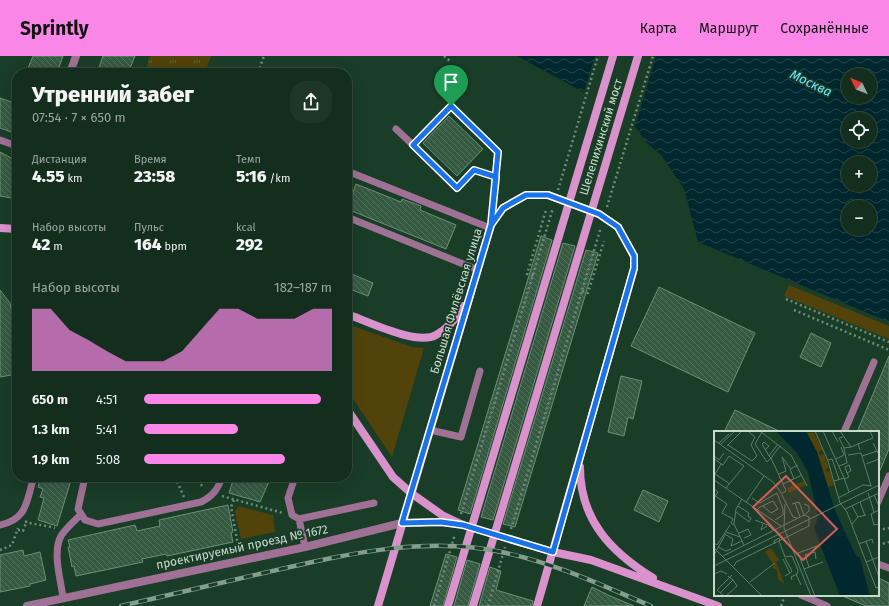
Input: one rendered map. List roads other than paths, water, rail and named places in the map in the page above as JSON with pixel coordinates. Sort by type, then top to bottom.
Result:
[{"type":"street","points":[[72,68],[76,56]]},
{"type":"street","name":"Шелепихинский мост","points":[[448,606],[613,56]]},
{"type":"street","name":"Шелепихинский мост","points":[[473,606],[638,56]]},
{"type":"street","name":"Большая Филёвская улица","points":[[378,606],[490,227],[503,208],[526,195],[548,195],[599,214],[618,227],[634,256],[634,268],[537,606]]},
{"type":"street","points":[[0,228],[12,229]]},
{"type":"street","points":[[352,316],[408,336],[420,338],[436,336],[450,324],[468,301]]},
{"type":"street","points":[[352,416],[393,477],[411,493],[442,514],[463,525],[553,552],[591,560],[718,606]]},
{"type":"street","points":[[580,459],[580,477],[583,496],[597,530],[614,549],[631,564],[666,586]]},
{"type":"street","name":"проектируемый проезд № 1672","points":[[27,606],[305,547],[402,523],[441,522],[463,525]]},
{"type":"lane","points":[[352,173],[490,227],[498,152],[451,106],[413,145]]},
{"type":"lane","points":[[396,129],[457,188],[474,170],[496,177]]},
{"type":"lane","points":[[0,140],[12,144]]},
{"type":"lane","points":[[352,219],[478,270]]},
{"type":"lane","points":[[844,431],[874,362]]},
{"type":"lane","points":[[430,430],[460,438],[480,370]]},
{"type":"lane","points":[[879,500],[889,476]]},
{"type":"lane","points":[[1,524],[16,520],[22,513],[32,482]]},
{"type":"lane","points":[[84,482],[78,509],[80,515],[90,523],[98,524],[201,502],[212,496],[220,482]]},
{"type":"lane","points":[[293,482],[288,498],[293,517],[299,519],[374,503]]},
{"type":"lane","points":[[64,598],[58,550],[61,537],[80,515]]},
{"type":"lane","points":[[299,519],[305,547]]},
{"type":"lane","points":[[879,564],[889,568]]},
{"type":"lane","points":[[803,596],[827,606]]},
{"type":"water","name":"Москва","points":[[517,56],[889,56],[889,322],[698,242],[684,189],[661,155],[647,143],[627,116]]},
{"type":"railway","points":[[121,606],[327,559],[357,553],[416,546],[476,548],[506,553],[562,569],[651,606]]}]
